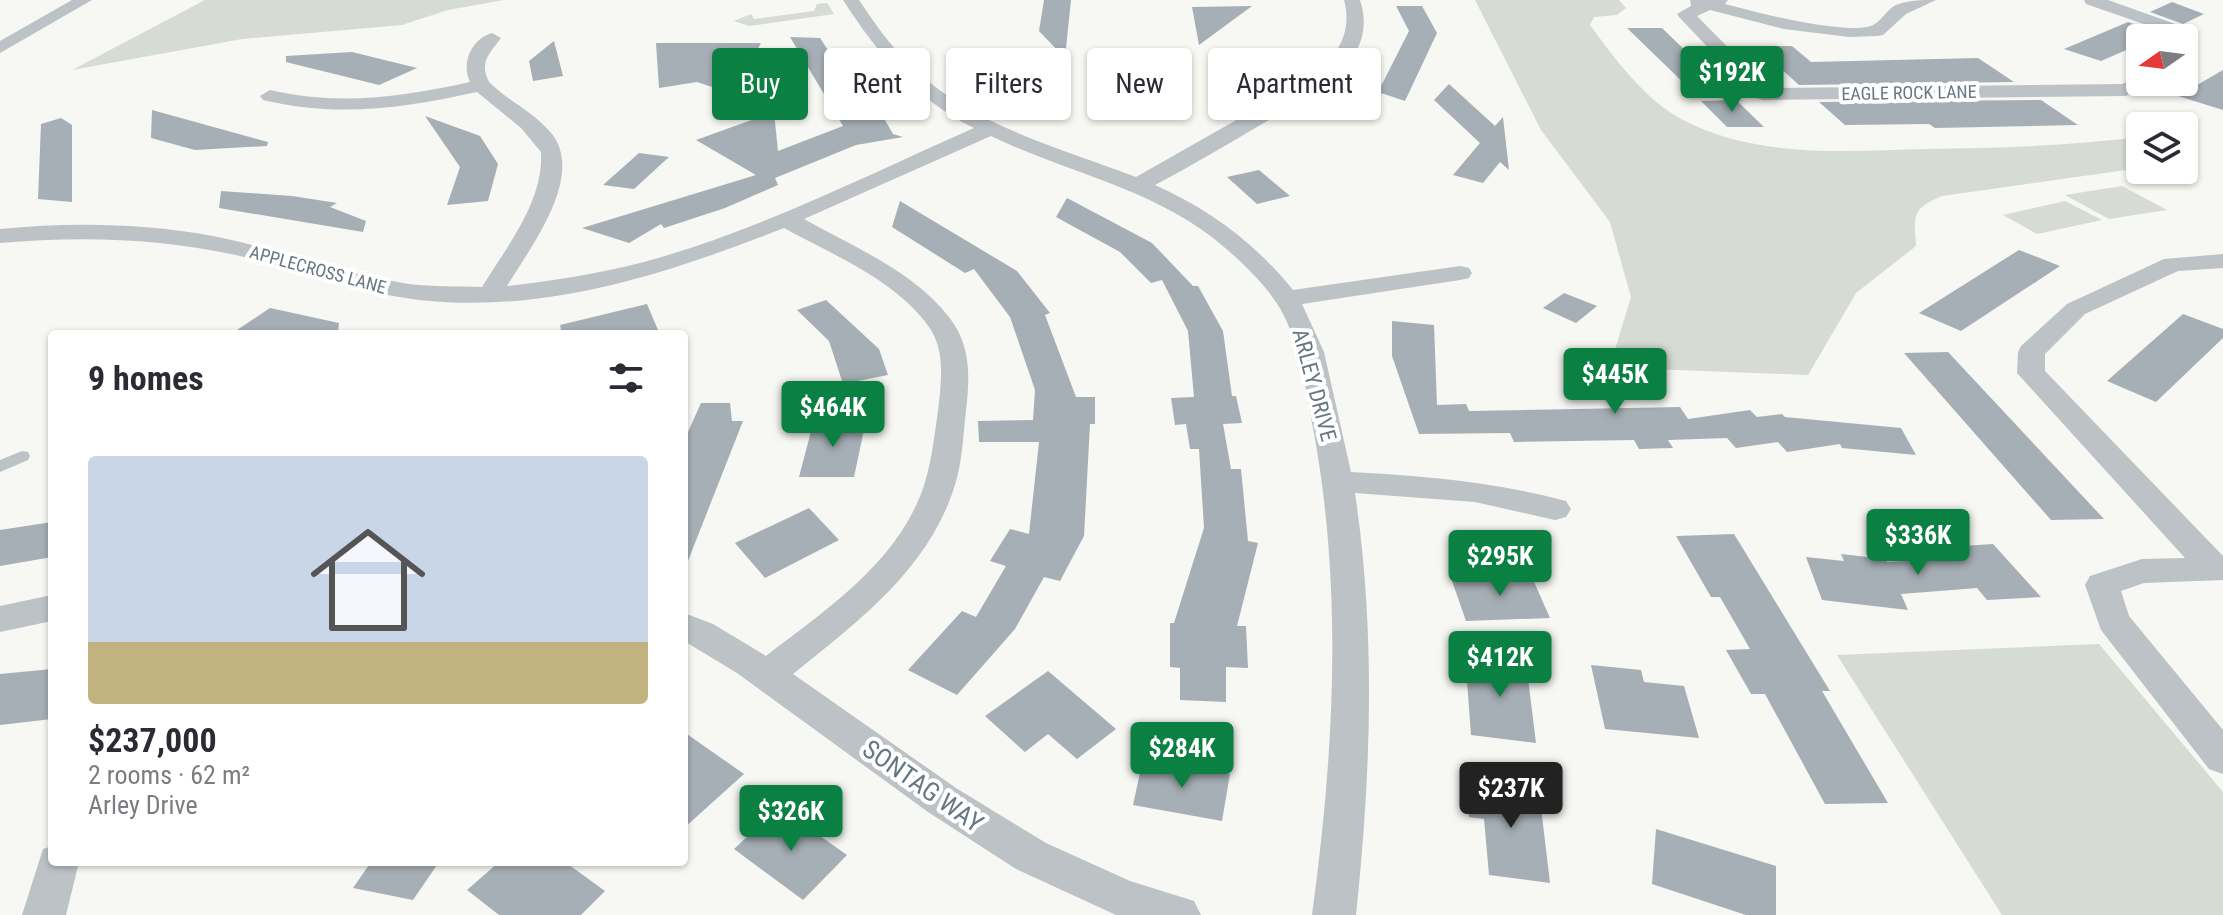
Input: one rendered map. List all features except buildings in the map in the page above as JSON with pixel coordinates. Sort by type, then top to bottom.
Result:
[{"type":"street","points":[[0,48],[84,0]]},
{"type":"street","name":"ARLEY DRIVE","points":[[851,0],[914,80],[963,115],[1179,205],[1225,236],[1253,261],[1286,299],[1312,358],[1340,482],[1350,558],[1354,687],[1346,837],[1334,915]]},
{"type":"street","points":[[1136,186],[1278,107],[1327,74],[1346,52],[1353,38],[1356,9],[1352,0]]},
{"type":"street","points":[[1763,94],[1686,14],[1707,2],[1816,29],[1877,31],[1900,10],[1928,0]]},
{"type":"street","points":[[2092,0],[2158,24]]},
{"type":"street","points":[[491,293],[538,210],[552,173],[552,153],[540,132],[480,86],[474,73],[474,58],[478,50],[492,38]]},
{"type":"street","points":[[270,96],[298,104],[356,106],[412,100],[480,86]]},
{"type":"street","name":"EAGLE ROCK LANE","points":[[1763,94],[2126,90]]},
{"type":"street","name":"APPLECROSS LANE","points":[[0,236],[98,232],[176,237],[241,249],[385,288],[437,294],[561,287],[635,272],[691,255],[991,128]]},
{"type":"street","points":[[766,676],[876,584],[906,550],[925,521],[944,467],[956,381],[955,360],[949,339],[927,308],[882,275],[784,218]]},
{"type":"street","points":[[2219,568],[2031,373],[2031,352],[2076,309],[2173,264],[2223,261]]},
{"type":"street","points":[[1286,299],[1460,273]]},
{"type":"street","points":[[1340,482],[1466,488],[1515,496],[1555,509]]},
{"type":"street","points":[[2219,568],[2142,571],[2102,585],[2113,621],[2223,758]]},
{"type":"street","points":[[0,619],[48,609]]},
{"type":"street","name":"SONTAG WAY","points":[[688,628],[766,676],[964,818],[1070,877],[1118,897],[1179,915]]},
{"type":"street","points":[[44,915],[57,866]]},
{"type":"lane","points":[[1686,95],[1763,94]]},
{"type":"lane","points":[[0,467],[22,456]]},
{"type":"shaded area","points":[[205,0],[504,0],[448,10],[402,25],[242,39],[72,70]]},
{"type":"shaded area","points":[[1475,0],[1619,0],[1626,8],[1617,15],[1594,17],[1590,25],[1632,78],[1669,112],[1712,133],[1741,141],[1803,150],[1866,151],[2034,146],[2126,139],[2126,170],[1942,196],[1925,205],[1915,220],[1916,246],[1856,293],[1808,375],[1652,369],[1613,356],[1631,297],[1610,222],[1541,130]]},
{"type":"shaded area","points":[[827,3],[834,14],[749,26],[734,21],[751,14],[754,19],[814,11],[817,4]]},
{"type":"shaded area","points":[[2122,186],[2167,210],[2109,219],[2065,195]]},
{"type":"shaded area","points":[[2065,201],[2102,220],[2037,234],[2003,215]]},
{"type":"shaded area","points":[[2099,644],[2223,792],[2223,915],[2002,915],[1837,655]]}]
